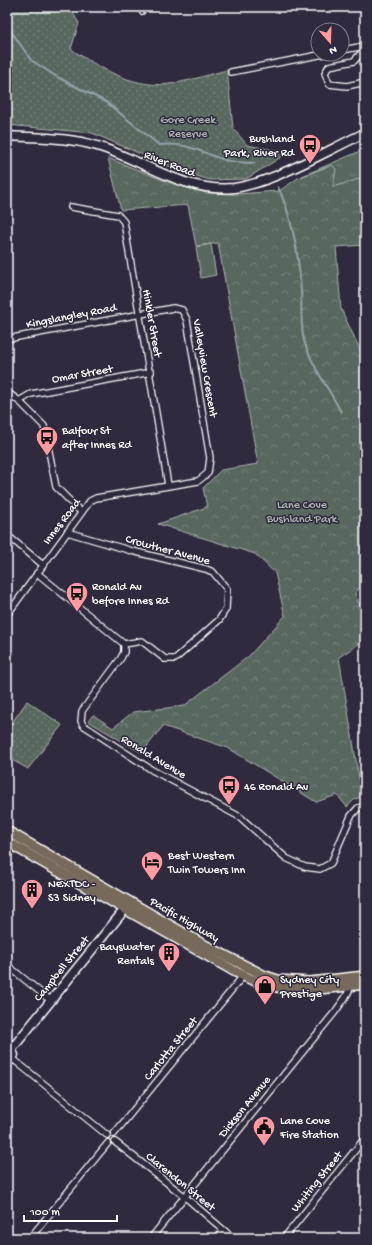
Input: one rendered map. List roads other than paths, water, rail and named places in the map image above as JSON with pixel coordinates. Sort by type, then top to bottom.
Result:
[{"type":"main road","name":"River Road","points":[[7,136],[71,140],[87,143],[186,183],[222,189],[247,185],[269,178],[365,133]]},
{"type":"main road","name":"Pacific Highway","points":[[7,831],[203,944],[264,976],[278,980],[310,982],[365,976]]},
{"type":"main road","name":"Pacific Highway","points":[[7,842],[243,976],[266,986],[290,990],[316,990],[365,984]]},
{"type":"main road","name":"Campbell Street","points":[[9,1050],[131,902]]},
{"type":"main road","points":[[9,1050],[13,1053],[10,1060]]},
{"type":"street","points":[[350,49],[364,46],[364,50],[354,61],[329,66],[325,73],[329,84],[347,86],[365,82]]},
{"type":"street","points":[[231,72],[310,57]]},
{"type":"street","name":"Hinkler Street","points":[[71,207],[114,214],[123,219],[151,372],[168,485]]},
{"type":"street","name":"Valleyview Crescent","points":[[140,314],[173,308],[182,310],[185,314],[210,458],[208,474]]},
{"type":"street","name":"Kingslangley Road","points":[[7,339],[140,314]]},
{"type":"street","name":"Omar Street","points":[[19,401],[31,394],[151,372]]},
{"type":"street","points":[[7,392],[19,401],[44,426],[56,487],[81,512]]},
{"type":"street","name":"Innes Road","points":[[7,615],[90,501],[96,498],[198,481],[208,474]]},
{"type":"street","name":"Crowther Avenue","points":[[67,532],[206,569],[213,572],[227,589],[226,609],[220,620],[175,659],[165,659],[142,641],[124,644]]},
{"type":"street","points":[[7,535],[43,565]]},
{"type":"street","points":[[37,573],[124,644]]},
{"type":"street","name":"Ronald Avenue","points":[[124,644],[124,652],[121,658],[82,712],[80,721],[83,725],[152,770],[240,817],[286,858],[305,867],[320,869],[331,863],[352,816],[358,808],[365,806]]},
{"type":"street","points":[[7,965],[50,1000]]},
{"type":"street","name":"Carlotta Street","points":[[114,1134],[243,976]]},
{"type":"street","name":"Dickson Avenue","points":[[151,1238],[335,1012],[352,986]]},
{"type":"street","points":[[10,1060],[107,1135]]},
{"type":"street","points":[[30,1238],[108,1143],[115,1142],[116,1137],[114,1134],[110,1133],[107,1135]]},
{"type":"street","points":[[107,1135],[106,1140],[108,1143]]},
{"type":"street","name":"Whiting Street","points":[[284,1238],[365,1138]]},
{"type":"street","name":"Clarendon Street","points":[[115,1142],[184,1196],[233,1238]]},
{"type":"street","points":[[217,1238],[223,1230]]},
{"type":"waterway","points":[[7,25],[31,60],[57,77],[106,102],[159,145],[169,144],[186,146],[229,161],[255,163]]},
{"type":"waterway","points":[[278,187],[288,212],[297,252],[301,292],[303,338],[308,353],[341,412]]},
{"type":"place","name":"Bushland Park, River Rd","points":[[310,164]]},
{"type":"place","name":"Balfour St after Innes Rd","points":[[47,456]]},
{"type":"place","name":"Ronald Av before Innes Rd","points":[[77,612]]},
{"type":"place","name":"46 Ronald Av","points":[[229,806]]},
{"type":"place","name":"Best Western Twin Towers Inn","points":[[152,882]]},
{"type":"place","name":"NEXTDC - S3 Sidney","points":[[32,910]]},
{"type":"place","name":"Bayswater Rentals","points":[[169,972]]},
{"type":"place","name":"Sydney City Prestige","points":[[265,1006]]},
{"type":"place","name":"Lane Cove Fire Station","points":[[264,1146]]},
{"type":"park label","name":"Gore Creek Reserve","points":[[188,126]]},
{"type":"park label","name":"Lane Cove Bushland Park","points":[[302,511]]}]
